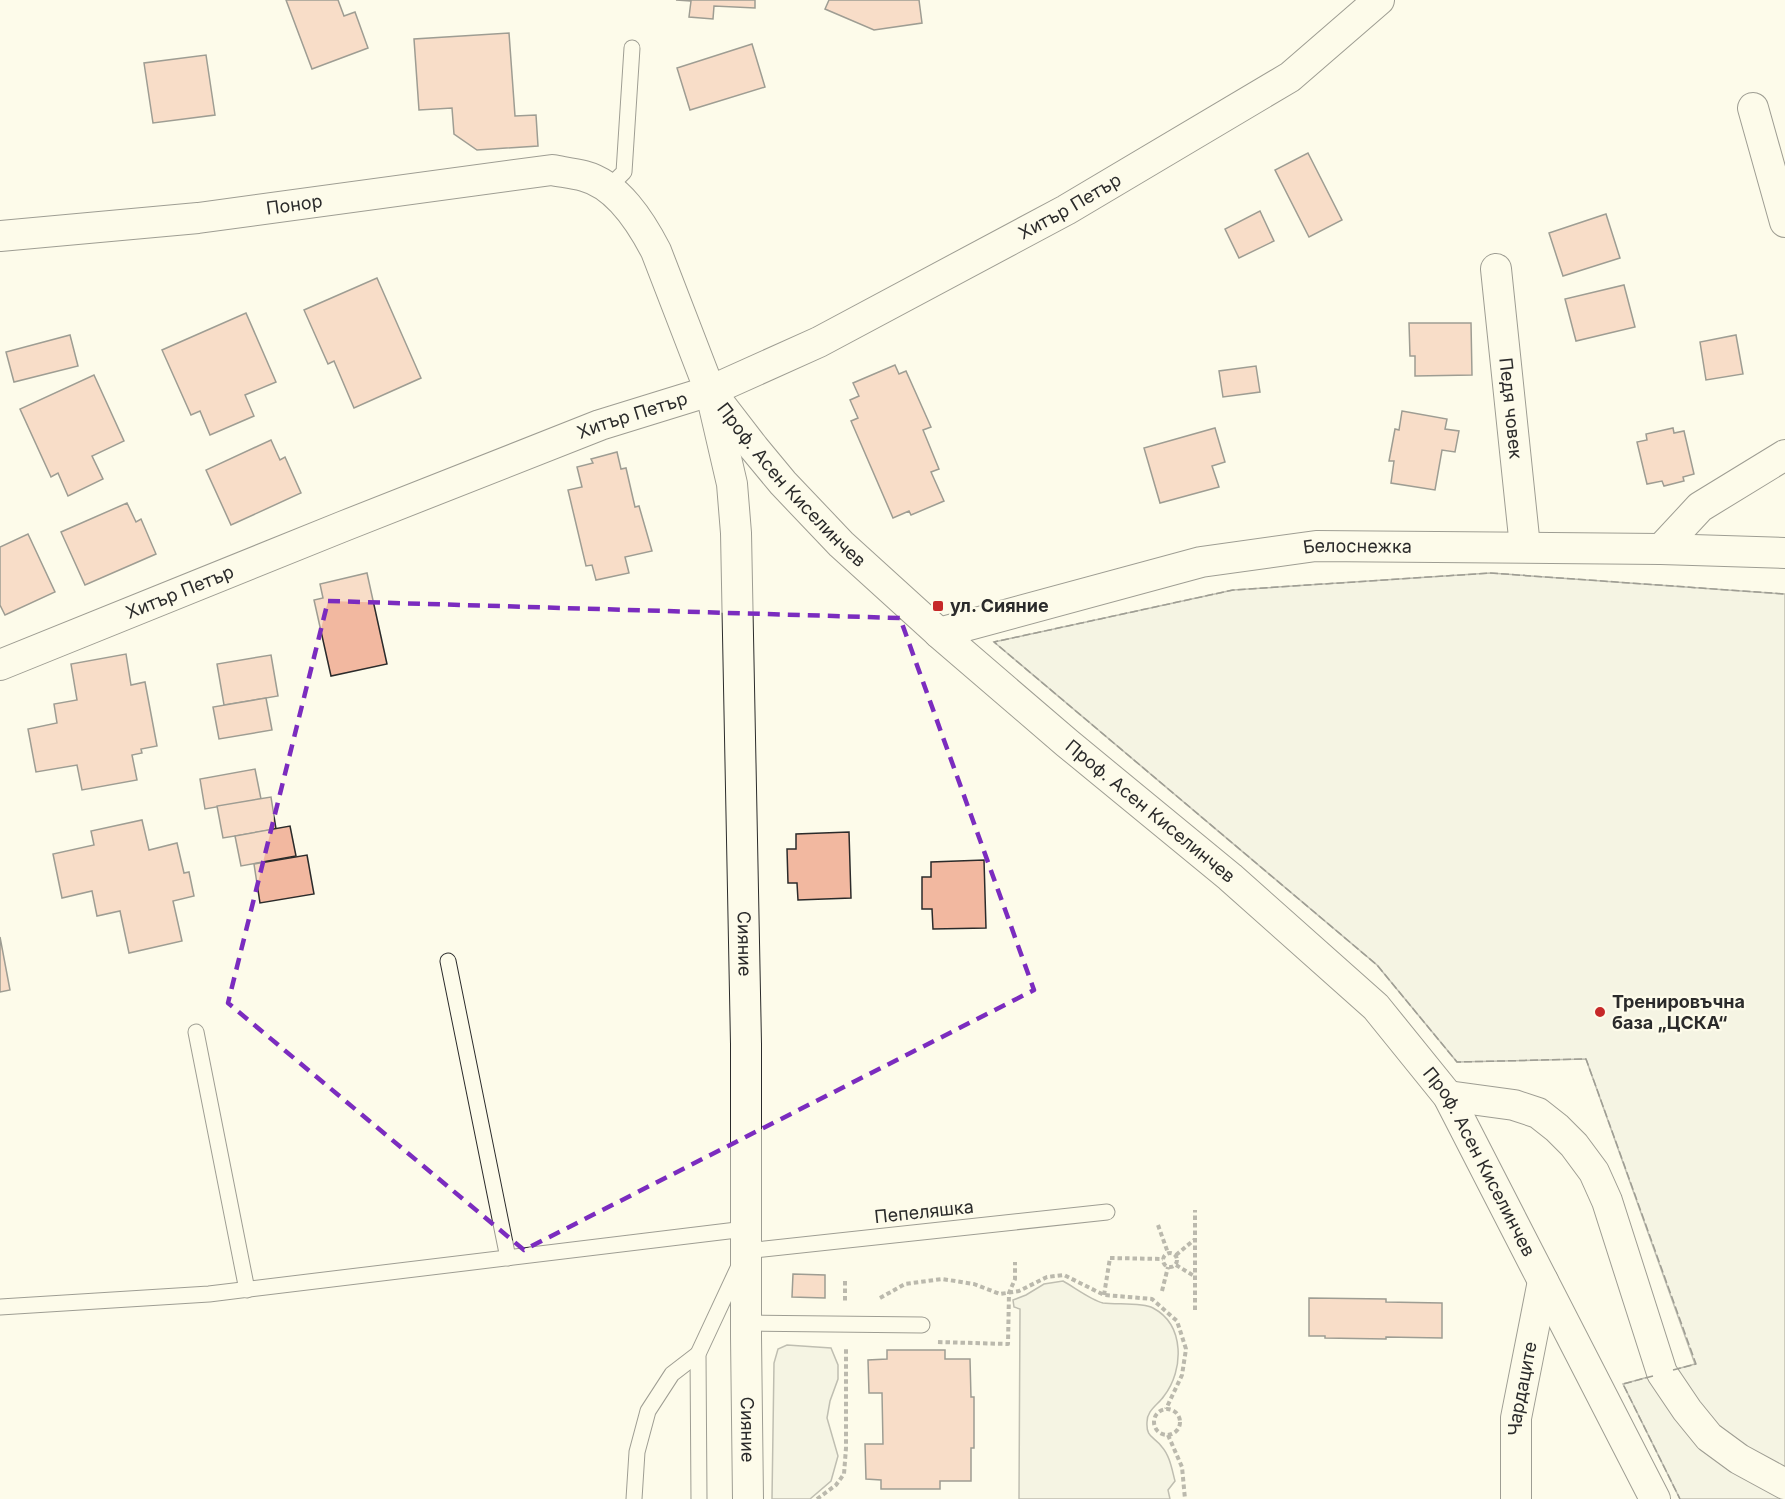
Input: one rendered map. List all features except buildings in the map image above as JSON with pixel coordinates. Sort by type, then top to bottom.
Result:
[{"type":"street","name":"Хитър Петър","points":[[0,665],[600,425],[710,391],[819,342],[1066,210],[1290,77],[1379,0]]},
{"type":"street","points":[[1753,108],[1785,222]]},
{"type":"street","name":"Понор","points":[[0,236],[198,218],[552,170],[597,182]]},
{"type":"street","name":"Проф. Асен Киселинчев","points":[[597,182],[625,203],[645,230],[656,251],[710,391],[783,483],[841,544],[939,633],[1067,744],[1230,878],[1376,1007],[1448,1096],[1655,1499]]},
{"type":"street","name":"Педя човек","points":[[1496,268],[1525,547]]},
{"type":"street","name":"Сияние","points":[[710,391],[732,484],[736,533],[746,1032],[748,1499]]},
{"type":"street","points":[[1661,549],[1700,507],[1785,454]]},
{"type":"street","name":"Белоснежка","points":[[939,633],[1201,562],[1316,546],[1661,549],[1785,553]]},
{"type":"street","points":[[1448,1096],[1514,1105],[1538,1113],[1574,1144],[1594,1172],[1607,1201],[1662,1373],[1709,1437],[1739,1459],[1785,1484]]},
{"type":"street","name":"Чардаците","points":[[1516,1499],[1516,1418],[1544,1281]]},
{"type":"lane","points":[[597,182],[624,171],[632,48]]},
{"type":"lane","points":[[448,961],[508,1258]]},
{"type":"lane","points":[[196,1032],[247,1290]]},
{"type":"lane","name":"Пепеляшка","points":[[0,1306],[209,1294],[508,1258],[1107,1212]]},
{"type":"lane","points":[[699,1499],[698,1354],[746,1240]]},
{"type":"lane","points":[[746,1323],[922,1325]]},
{"type":"lane","points":[[634,1499],[636,1452],[648,1411],[672,1374],[698,1354]]},
{"type":"path","points":[[1195,1210],[1195,1310]]},
{"type":"path","points":[[1158,1225],[1168,1253]]},
{"type":"path","points":[[1176,1255],[1194,1239]]},
{"type":"path","points":[[1168,1267],[1164,1264],[1163,1259],[1168,1253],[1173,1252],[1176,1255],[1178,1259],[1176,1265]]},
{"type":"path","points":[[1104,1295],[1110,1258],[1163,1259]]},
{"type":"path","points":[[1168,1267],[1176,1265],[1194,1276]]},
{"type":"path","points":[[1161,1291],[1168,1267]]},
{"type":"path","points":[[878,1299],[905,1284],[942,1279],[974,1284],[1000,1294],[1019,1291],[1047,1277],[1064,1275],[1104,1295],[1152,1299],[1177,1321],[1186,1349],[1182,1375],[1166,1409],[1156,1415],[1154,1423],[1157,1431],[1164,1435],[1176,1431],[1180,1423],[1178,1414],[1166,1409]]},
{"type":"path","points":[[817,1499],[836,1485],[844,1474],[846,1324],[844,1281]]},
{"type":"path","points":[[1168,1435],[1182,1467],[1185,1499]]},
{"type":"highlighted area","points":[[328,601],[900,618],[1034,990],[524,1250],[228,1003]]},
{"type":"shaded area","name":"Тренировъчна база „ЦСКА“","points":[[1490,573],[1785,594],[1785,1499],[1680,1499],[1623,1384],[1695,1364],[1586,1059],[1457,1062],[1377,965],[994,642],[1233,590]]},
{"type":"shaded area","points":[[1063,1281],[1103,1303],[1142,1305],[1153,1308],[1171,1325],[1178,1349],[1175,1374],[1164,1396],[1147,1418],[1149,1434],[1165,1451],[1170,1463],[1175,1481],[1168,1490],[1170,1499],[1019,1499],[1020,1309],[1014,1307],[1013,1300],[1044,1284]]},
{"type":"shaded area","points":[[787,1345],[831,1348],[838,1365],[838,1379],[827,1418],[838,1456],[831,1481],[810,1499],[772,1499],[774,1363],[778,1349]]},
{"type":"fence","points":[[1673,1370],[1696,1364],[1586,1059],[1457,1062],[1377,965],[994,642],[1233,590],[1490,573],[1785,594]]},
{"type":"fence","points":[[1653,1376],[1623,1384],[1680,1499]]},
{"type":"place","name":"ул. Сияние","points":[[938,606]]},
{"type":"place","name":"Тренировъчна база „ЦСКА“","points":[[1600,1012]]}]
